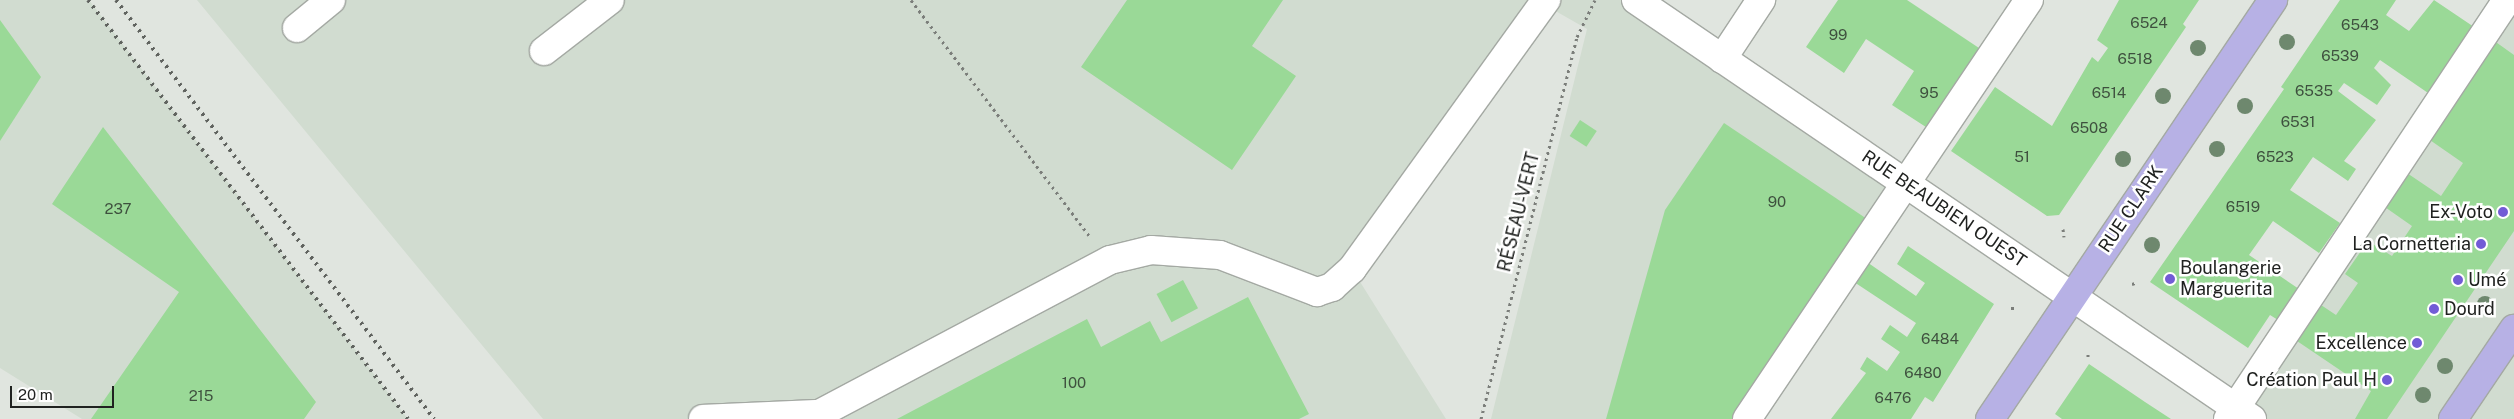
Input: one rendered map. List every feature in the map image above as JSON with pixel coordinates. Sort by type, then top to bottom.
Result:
[{"type":"main road","name":"RUE CLARK","points":[[1990,419],[2273,0]]},
{"type":"main road","points":[[2453,419],[2514,329]]},
{"type":"street","points":[[297,28],[331,0]]},
{"type":"street","points":[[544,51],[610,0]]},
{"type":"street","points":[[703,419],[819,414],[1110,260],[1151,250],[1220,255],[1317,292],[1332,287],[1352,269],[1546,0]]},
{"type":"street","name":"RUE BEAUBIEN OUEST","points":[[1636,0],[2072,296],[2238,415]]},
{"type":"street","points":[[1722,59],[1762,0]]},
{"type":"street","points":[[1747,419],[2029,0]]},
{"type":"street","points":[[2238,415],[2507,0]]},
{"type":"path","points":[[911,0],[1093,241]]},
{"type":"path","name":"RÉSEAU-VERT","points":[[1481,419],[1577,37],[1594,0]]},
{"type":"path","points":[[2063,229],[2064,237]]},
{"type":"path","points":[[2132,284],[2138,282]]},
{"type":"path","points":[[2088,354],[2088,359]]},
{"type":"shaded area","points":[[0,0],[89,0],[408,419],[82,419],[0,368]]},
{"type":"shaded area","points":[[197,0],[1646,0],[1906,183],[1747,419],[1491,419],[1587,29],[1552,9],[1352,269],[1446,419],[543,419]]},
{"type":"shaded area","points":[[2514,0],[2514,419],[2228,419]]},
{"type":"building","points":[[1127,0],[1283,0],[1252,46],[1296,76],[1232,170],[1081,67]]},
{"type":"building","points":[[1838,0],[1907,0],[1982,50],[1929,129],[1892,105],[1914,71],[1866,39],[1844,73],[1806,47]]},
{"type":"building","points":[[2119,0],[2199,0],[2183,24],[2186,27],[2059,215],[2047,216],[1951,151],[1995,87],[2052,126],[2092,57],[2098,62],[2108,48],[2097,40]]},
{"type":"building","points":[[2340,0],[2396,0],[2386,15],[2409,31],[2434,0],[2477,29],[2431,95],[2380,60],[2374,68],[2391,85],[2377,105],[2344,83],[2338,91],[2376,120],[2344,161],[2356,169],[2348,181],[2313,157],[2290,190],[2340,223],[2319,253],[2273,221],[2249,255],[2299,289],[2278,320],[2270,315],[2248,348],[2150,282],[2284,89],[2281,87]]},
{"type":"building","points":[[0,20],[41,77],[0,141]]},
{"type":"building","points":[[2493,40],[2514,55],[2514,231],[2387,419],[2355,419],[2371,391],[2297,341],[2321,305],[2336,315],[2358,283],[2345,274],[2368,241],[2392,256],[2412,226],[2382,205],[2404,171],[2441,196],[2463,163],[2427,138]]},
{"type":"building","points":[[1580,120],[1597,131],[1586,147],[1570,136]]},
{"type":"building","points":[[1724,123],[1867,219],[1733,419],[1606,419],[1665,210]]},
{"type":"building","points":[[103,127],[316,402],[304,419],[91,419],[179,292],[52,204]]},
{"type":"building","points":[[1908,246],[1994,304],[1933,402],[1925,397],[1911,419],[1831,419],[1866,373],[1860,369],[1867,357],[1887,371],[1900,352],[1881,339],[1890,325],[1907,337],[1916,323],[1851,280],[1864,260],[1916,296],[1925,283],[1897,264]]},
{"type":"building","points":[[1183,280],[1198,308],[1172,322],[1157,294]]},
{"type":"building","points":[[1248,297],[1309,414],[1299,419],[897,419],[1087,319],[1101,347],[1150,321],[1161,342]]},
{"type":"building","points":[[2089,364],[2171,419],[2062,419],[2055,414]]},
{"type":"railway","points":[[88,0],[408,419]]},
{"type":"railway","points":[[116,0],[434,419]]},
{"type":"place","name":"Ex-Voto","points":[[2503,212]]},
{"type":"place","name":"La Cornetteria","points":[[2481,244]]},
{"type":"place","name":"Boulangerie Marguerita","points":[[2170,279]]},
{"type":"place","name":"Umé","points":[[2458,280]]},
{"type":"place","name":"Dourd","points":[[2434,309]]},
{"type":"place","name":"Excellence","points":[[2417,343]]},
{"type":"place","name":"Création Paul H","points":[[2387,380]]}]
